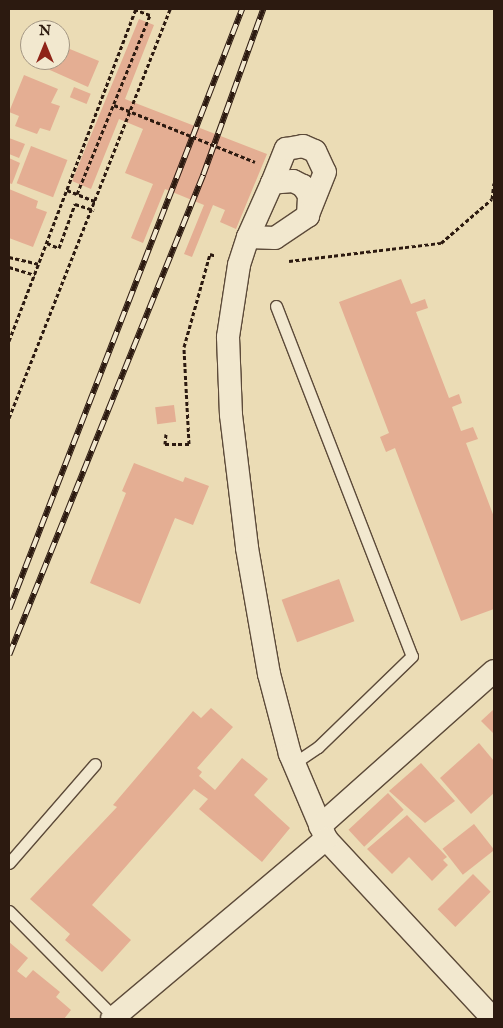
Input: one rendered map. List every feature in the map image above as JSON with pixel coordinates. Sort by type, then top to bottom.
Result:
[{"type":"street","points":[[248,237],[275,238],[308,216],[324,172],[316,151],[303,146],[286,149],[248,237],[228,337],[231,415],[247,548],[267,664],[294,763],[323,833],[493,1019]]},
{"type":"street","points":[[272,183],[282,180],[302,186],[309,195],[308,216]]},
{"type":"street","points":[[113,1018],[323,833],[494,671]]},
{"type":"lane","points":[[276,306],[412,656],[318,747],[294,763]]},
{"type":"lane","points":[[9,863],[95,764]]},
{"type":"lane","points":[[9,911],[113,1018]]},
{"type":"path","points":[[9,341],[136,9],[150,15],[77,194]]},
{"type":"path","points":[[9,418],[94,210],[170,9]]},
{"type":"path","points":[[114,105],[255,162]]},
{"type":"path","points":[[286,262],[441,242],[492,199],[494,183]]},
{"type":"path","points":[[67,190],[97,202]]},
{"type":"path","points":[[47,243],[59,248],[75,204],[94,210]]},
{"type":"path","points":[[166,434],[165,444],[189,444],[184,347],[210,254],[221,258]]},
{"type":"path","points":[[9,256],[39,264]]},
{"type":"path","points":[[9,266],[35,275]]},
{"type":"building","points":[[139,19],[154,25],[125,99],[267,154],[236,229],[220,222],[225,210],[213,205],[192,257],[184,254],[204,205],[165,189],[143,243],[131,238],[153,184],[125,173],[143,129],[119,119],[91,189],[72,181]]},
{"type":"building","points":[[70,49],[99,61],[88,87],[50,70],[70,70]]},
{"type":"building","points":[[24,75],[58,89],[51,103],[60,106],[50,131],[40,128],[37,134],[15,126],[19,116],[9,112]]},
{"type":"building","points":[[74,87],[91,94],[87,104],[70,97]]},
{"type":"building","points":[[9,138],[25,144],[19,158],[9,154]]},
{"type":"building","points":[[31,146],[67,160],[53,197],[17,183]]},
{"type":"building","points":[[9,158],[20,163],[12,184],[9,183]]},
{"type":"building","points":[[9,189],[38,201],[36,208],[47,212],[33,247],[9,238]]},
{"type":"building","points":[[401,279],[411,304],[425,299],[428,308],[416,312],[449,398],[459,394],[462,403],[452,407],[461,431],[473,427],[478,439],[466,443],[494,517],[494,609],[461,621],[395,448],[386,452],[380,437],[389,433],[339,302]]},
{"type":"building","points":[[174,405],[176,422],[157,424],[155,407]]},
{"type":"building","points":[[134,463],[183,482],[185,477],[209,486],[193,525],[175,518],[140,604],[90,583],[126,493],[122,491]]},
{"type":"building","points":[[339,579],[354,621],[297,642],[282,600]]},
{"type":"building","points":[[211,708],[233,727],[197,768],[202,772],[199,776],[215,790],[242,758],[268,779],[254,795],[290,828],[262,862],[199,809],[208,799],[194,789],[92,905],[131,940],[102,972],[65,940],[70,934],[30,899],[117,807],[113,805],[193,711],[201,718]]},
{"type":"building","points":[[494,709],[494,734],[481,721]]},
{"type":"building","points":[[479,743],[494,761],[494,793],[471,814],[440,778]]},
{"type":"building","points":[[421,763],[455,801],[425,823],[389,791]]},
{"type":"building","points":[[388,793],[404,810],[364,847],[349,830]]},
{"type":"building","points":[[407,815],[447,857],[443,860],[448,865],[432,881],[409,857],[392,874],[367,849]]},
{"type":"building","points":[[474,824],[494,850],[463,875],[442,849]]},
{"type":"building","points":[[473,874],[491,892],[455,927],[438,909]]},
{"type":"building","points":[[9,942],[28,958],[17,971],[26,978],[33,970],[60,992],[56,997],[71,1010],[64,1019],[9,1019]]},
{"type":"railway","points":[[9,609],[242,9]]},
{"type":"railway","points":[[9,655],[203,175],[263,9]]}]
